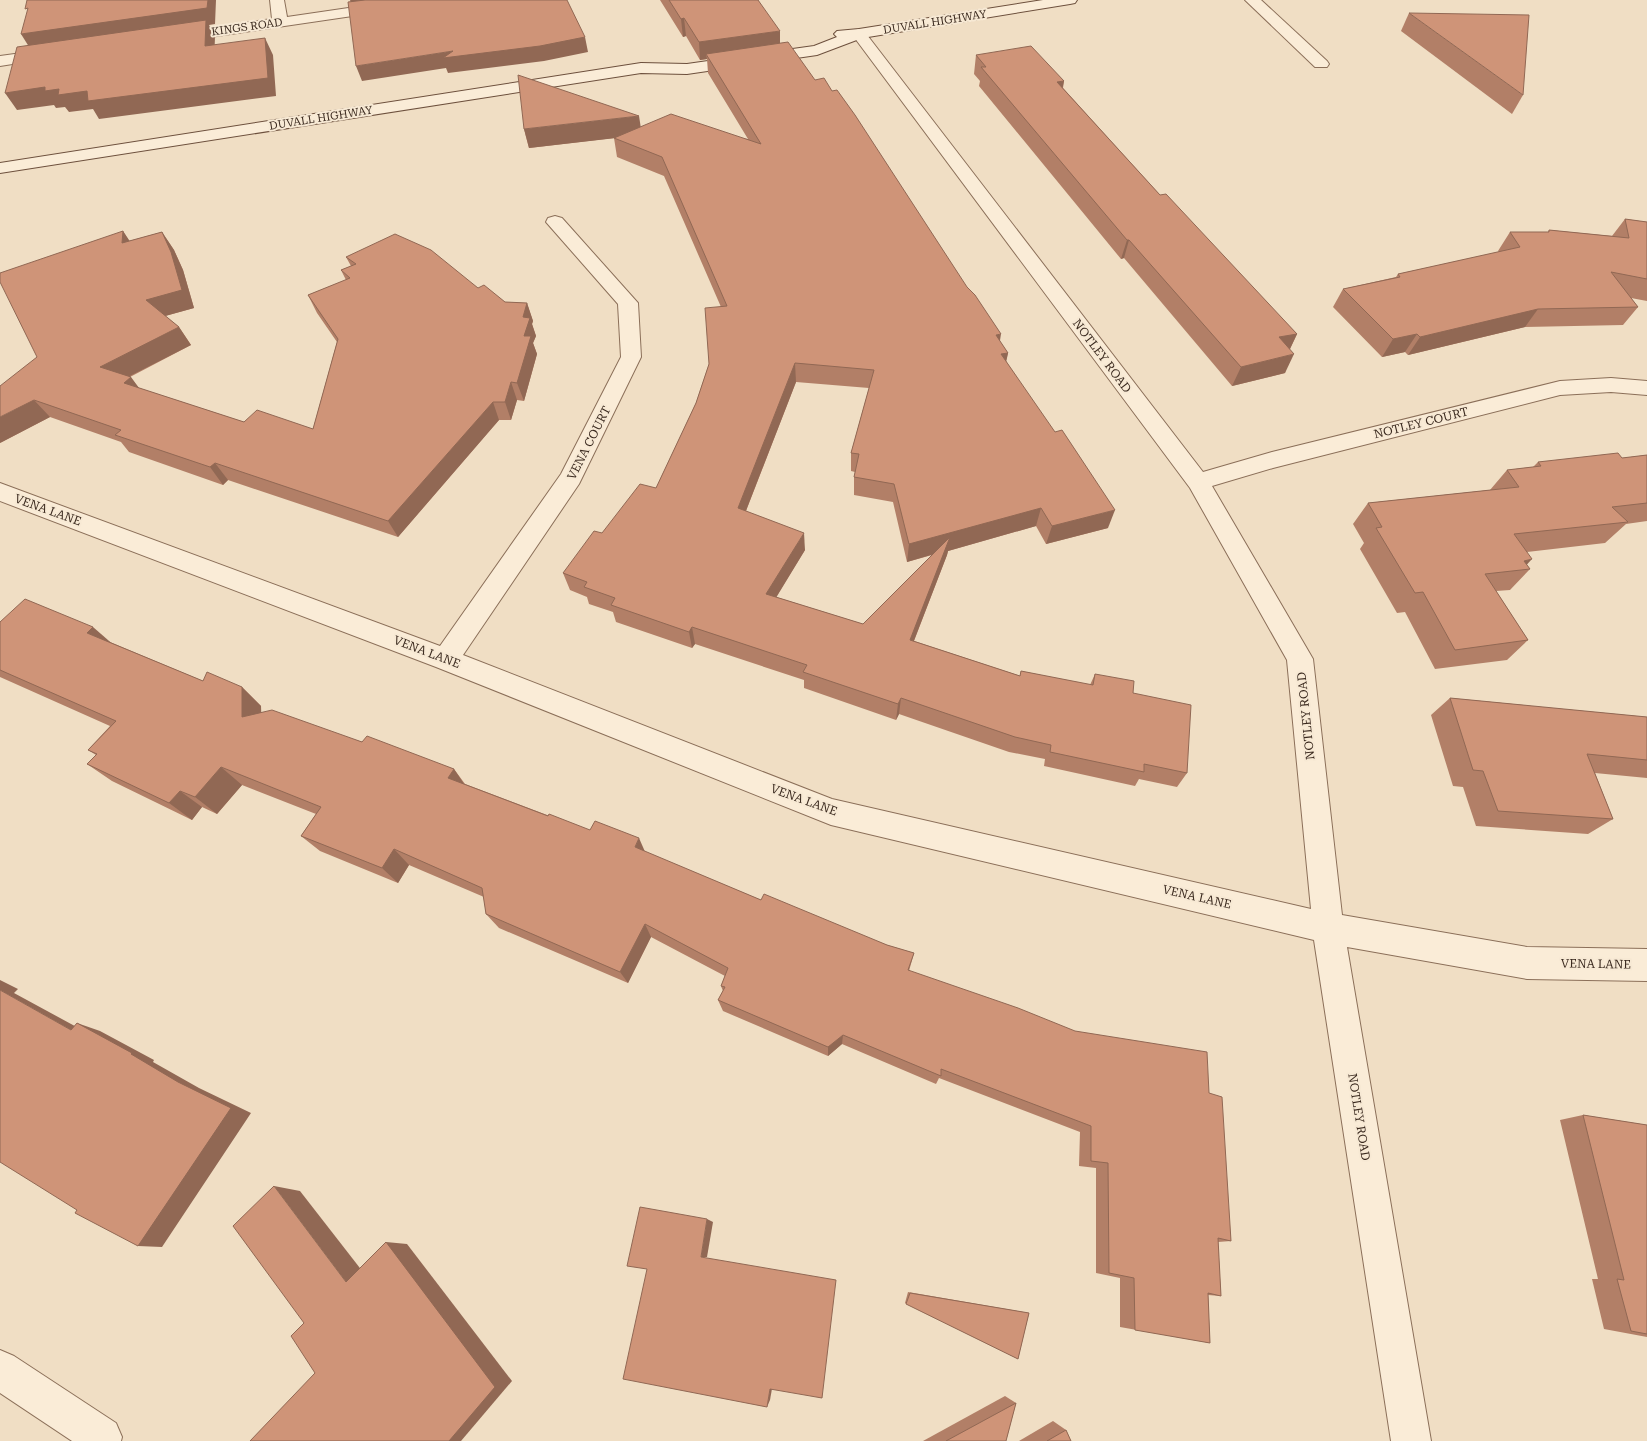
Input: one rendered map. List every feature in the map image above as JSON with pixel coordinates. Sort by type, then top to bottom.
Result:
[{"type":"street","points":[[277,0],[280,23]]},
{"type":"street","name":"KINGS ROAD","points":[[159,39],[434,0]]},
{"type":"street","name":"DUVALL HIGHWAY","points":[[822,34],[859,34],[1070,0]]},
{"type":"street","points":[[1252,0],[1321,64]]},
{"type":"street","name":"DUVALL HIGHWAY","points":[[0,168],[641,68],[687,69],[817,50],[859,34]]},
{"type":"street","name":"NOTLEY ROAD","points":[[859,34],[1198,482],[1300,659],[1328,928],[1411,1441]]},
{"type":"street","name":"DUVALL HIGHWAY","points":[[641,68],[665,59],[748,45]]},
{"type":"street","points":[[0,61],[65,52]]},
{"type":"street","name":"VENA COURT","points":[[445,659],[571,478],[631,357],[628,303],[555,222]]},
{"type":"street","name":"NOTLEY COURT","points":[[1198,482],[1272,460],[1560,388],[1611,385],[1647,388]]},
{"type":"street","name":"VENA LANE","points":[[0,492],[445,659],[831,812],[1328,928],[1527,962],[1647,965]]},
{"type":"street","points":[[0,1370],[102,1437]]},
{"type":"building","points":[[27,0],[208,0],[207,8],[21,34],[28,8],[25,9]]},
{"type":"building","points":[[365,0],[567,0],[585,37],[540,46],[443,58],[453,51],[356,66],[348,2]]},
{"type":"building","points":[[669,0],[758,0],[780,31],[699,42],[684,18],[681,19]]},
{"type":"building","points":[[1409,13],[1529,15],[1523,95]]},
{"type":"building","points":[[206,20],[205,46],[265,38],[268,78],[88,101],[87,91],[58,95],[59,89],[45,91],[45,87],[5,93],[17,47]]},
{"type":"building","points":[[788,42],[815,80],[824,78],[832,91],[837,90],[855,115],[967,287],[975,295],[1001,334],[996,335],[1008,353],[1001,354],[1055,432],[1062,430],[1115,510],[1052,526],[1041,508],[909,544],[894,484],[854,477],[859,454],[851,453],[874,370],[795,363],[738,508],[804,533],[766,594],[863,624],[950,537],[910,640],[1020,676],[1021,671],[1093,685],[1095,674],[1134,681],[1133,693],[1191,705],[1187,773],[1144,764],[1144,772],[1050,752],[1051,745],[1015,737],[901,698],[898,704],[803,672],[807,665],[692,627],[689,632],[611,605],[615,598],[584,587],[587,582],[563,573],[594,531],[602,533],[640,484],[656,488],[696,403],[709,364],[705,308],[727,306],[662,157],[614,138],[671,114],[761,144],[706,54]]},
{"type":"building","points":[[1031,46],[1064,81],[1057,82],[1160,195],[1166,194],[1297,334],[1279,337],[1294,354],[1241,367],[1127,240],[981,67],[986,67],[976,55]]},
{"type":"building","points":[[518,75],[639,116],[524,129]]},
{"type":"building","points":[[1625,219],[1647,222],[1647,279],[1611,272],[1638,307],[1538,309],[1420,337],[1417,334],[1393,339],[1343,289],[1400,277],[1398,274],[1520,247],[1510,232],[1549,232],[1549,230],[1629,238]]},
{"type":"building","points":[[123,231],[122,243],[162,232],[171,252],[182,290],[146,300],[179,327],[100,367],[131,377],[124,383],[244,422],[257,410],[313,429],[338,339],[308,295],[350,278],[341,270],[356,264],[346,257],[395,234],[431,250],[478,288],[484,285],[505,302],[527,303],[523,317],[530,318],[524,336],[531,336],[517,383],[511,382],[505,402],[493,402],[388,521],[215,463],[210,467],[115,435],[121,430],[34,400],[0,417],[0,386],[37,357],[0,282],[0,273]]},
{"type":"building","points":[[1618,453],[1622,458],[1647,455],[1647,503],[1612,507],[1628,522],[1514,534],[1532,559],[1524,561],[1530,569],[1485,574],[1528,640],[1455,650],[1423,592],[1415,593],[1376,528],[1382,527],[1368,503],[1519,487],[1507,470],[1541,466],[1538,462]]},
{"type":"building","points":[[25,599],[93,627],[87,633],[203,681],[207,672],[242,687],[242,717],[272,710],[362,742],[367,736],[454,769],[448,778],[548,816],[549,814],[590,830],[595,821],[639,838],[635,847],[761,900],[764,894],[887,945],[914,953],[908,970],[1018,1008],[1075,1031],[1207,1052],[1209,1093],[1222,1097],[1231,1241],[1218,1238],[1221,1296],[1208,1293],[1210,1343],[1135,1330],[1134,1278],[1109,1273],[1108,1163],[1091,1161],[1091,1126],[941,1069],[941,1076],[843,1035],[828,1047],[718,1000],[725,987],[721,986],[728,968],[645,924],[620,972],[486,914],[482,888],[394,849],[382,868],[301,836],[321,807],[221,767],[195,797],[180,791],[169,803],[87,764],[97,754],[88,750],[116,721],[0,670],[0,622]]},
{"type":"building","points":[[1450,698],[1647,717],[1647,760],[1587,754],[1613,819],[1498,811],[1483,771],[1473,770]]},
{"type":"building","points":[[0,990],[71,1030],[77,1023],[132,1053],[178,1082],[231,1108],[138,1246],[75,1213],[77,1210],[0,1162]]},
{"type":"building","points":[[1583,1115],[1647,1125],[1647,1334],[1631,1331],[1617,1279],[1624,1280]]},
{"type":"building","points":[[274,1186],[346,1282],[386,1242],[495,1387],[449,1441],[250,1441],[315,1373],[291,1336],[304,1323],[233,1226]]},
{"type":"building","points":[[640,1207],[707,1219],[701,1257],[836,1280],[822,1398],[770,1389],[767,1407],[623,1379],[647,1269],[627,1266]]},
{"type":"building","points":[[910,1293],[1029,1313],[1018,1359],[906,1304]]},
{"type":"building","points":[[1016,1403],[1006,1441],[946,1441]]},
{"type":"building","points":[[1066,1430],[1071,1441],[1047,1441]]}]
